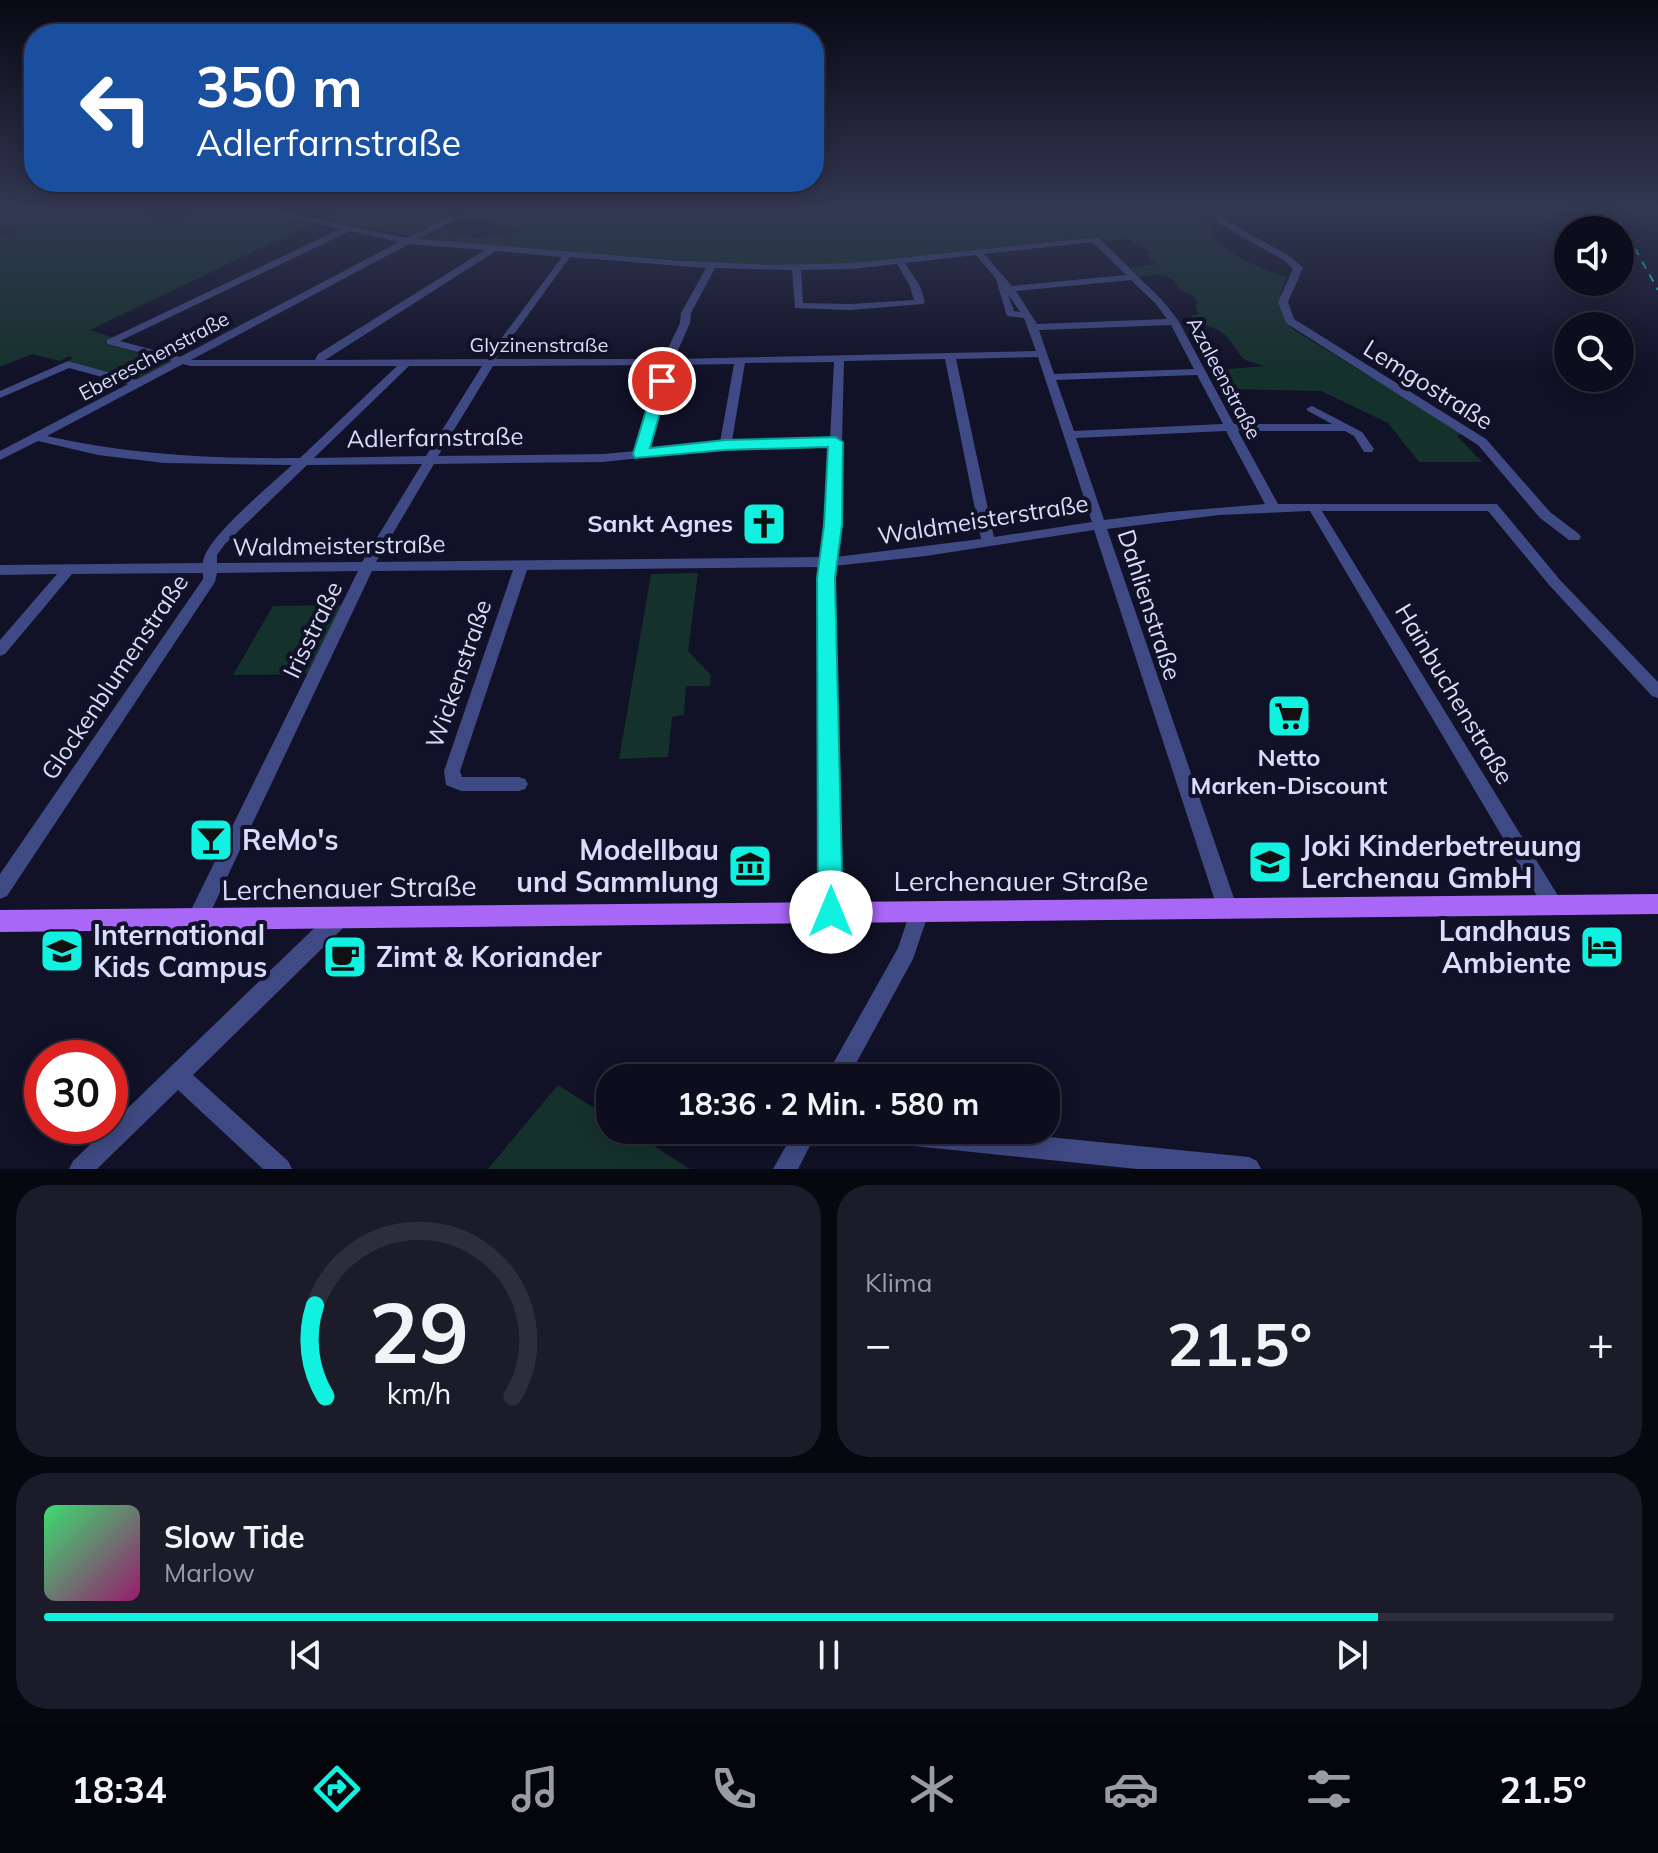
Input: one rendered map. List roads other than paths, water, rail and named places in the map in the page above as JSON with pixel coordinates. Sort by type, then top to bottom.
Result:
[{"type":"main road","name":"Lerchenauer Straße","points":[[0,921],[1658,904]]},
{"type":"street","points":[[182,362],[111,342],[275,264]]},
{"type":"street","name":"Ebereschenstraße","points":[[0,456],[364,264]]},
{"type":"street","points":[[317,364],[322,356],[470,264]]},
{"type":"street","name":"Irisstraße","points":[[197,919],[368,567],[489,363],[561,264]]},
{"type":"street","points":[[695,264],[796,268],[873,264]]},
{"type":"street","points":[[796,268],[798,306],[920,302],[915,286],[901,264]]},
{"type":"street","name":"Dahlienstraße","points":[[987,264],[999,281],[1010,314],[1030,321]]},
{"type":"street","name":"Azaleenstraße","points":[[1120,264],[1174,322],[1274,509]]},
{"type":"street","name":"Lemgostraße","points":[[1293,264],[1298,268],[1283,302],[1290,321],[1482,442],[1545,515],[1574,537]]},
{"type":"street","points":[[641,454],[667,362],[685,323],[686,313],[712,265]]},
{"type":"street","points":[[1010,289],[1133,277]]},
{"type":"street","name":"Dahlienstraße","points":[[999,281],[1010,289],[1030,321],[1228,910]]},
{"type":"street","points":[[1030,321],[1174,322]]},
{"type":"street","name":"Glyzinenstraße","points":[[182,362],[667,362],[1041,354]]},
{"type":"street","points":[[950,357],[988,541]]},
{"type":"street","points":[[831,912],[826,587],[839,359]]},
{"type":"street","points":[[725,445],[740,361]]},
{"type":"street","name":"Glockenblumenstraße","points":[[0,890],[210,579],[210,555],[220,541],[406,363]]},
{"type":"street","points":[[0,395],[68,364],[138,384]]},
{"type":"street","points":[[1049,377],[1202,372]]},
{"type":"street","points":[[1312,409],[1358,434],[1368,449]]},
{"type":"street","points":[[1069,435],[1229,427],[1347,428]]},
{"type":"street","name":"Adlerfarnstraße","points":[[37,437],[98,451],[164,459],[304,462],[603,458],[725,445],[835,442]]},
{"type":"street","name":"Waldmeisterstraße","points":[[0,570],[829,562],[904,556],[1097,525],[1221,511],[1492,507],[1555,583],[1658,692]]},
{"type":"street","name":"Hainbuchenstraße","points":[[1314,508],[1553,905]]},
{"type":"street","name":"Wickenstraße","points":[[519,784],[461,784],[452,780],[452,771],[521,566]]},
{"type":"street","points":[[0,650],[69,569]]},
{"type":"street","points":[[844,1064],[906,952],[919,912]]},
{"type":"street","points":[[81,1169],[339,918]]},
{"type":"street","points":[[177,1075],[280,1169]]},
{"type":"street","points":[[785,1169],[799,1144]]},
{"type":"street","points":[[1003,1144],[1249,1169]]},
{"type":"railway","points":[[1643,264],[1658,290]]},
{"type":"place","name":"Sankt Agnes","points":[[764,524]]},
{"type":"place","name":"Netto Marken-Discount","points":[[1289,716]]},
{"type":"place","name":"ReMo's","points":[[211,840]]},
{"type":"place","name":"Joki Kinderbetreuung Lerchenau GmbH","points":[[1270,862]]},
{"type":"place","name":"Modellbau und Sammlung","points":[[750,866]]},
{"type":"place","name":"Landhaus Ambiente","points":[[1602,947]]},
{"type":"place","name":"International Kids Campus","points":[[62,951]]},
{"type":"place","name":"Zimt & Koriander","points":[[345,957]]}]
